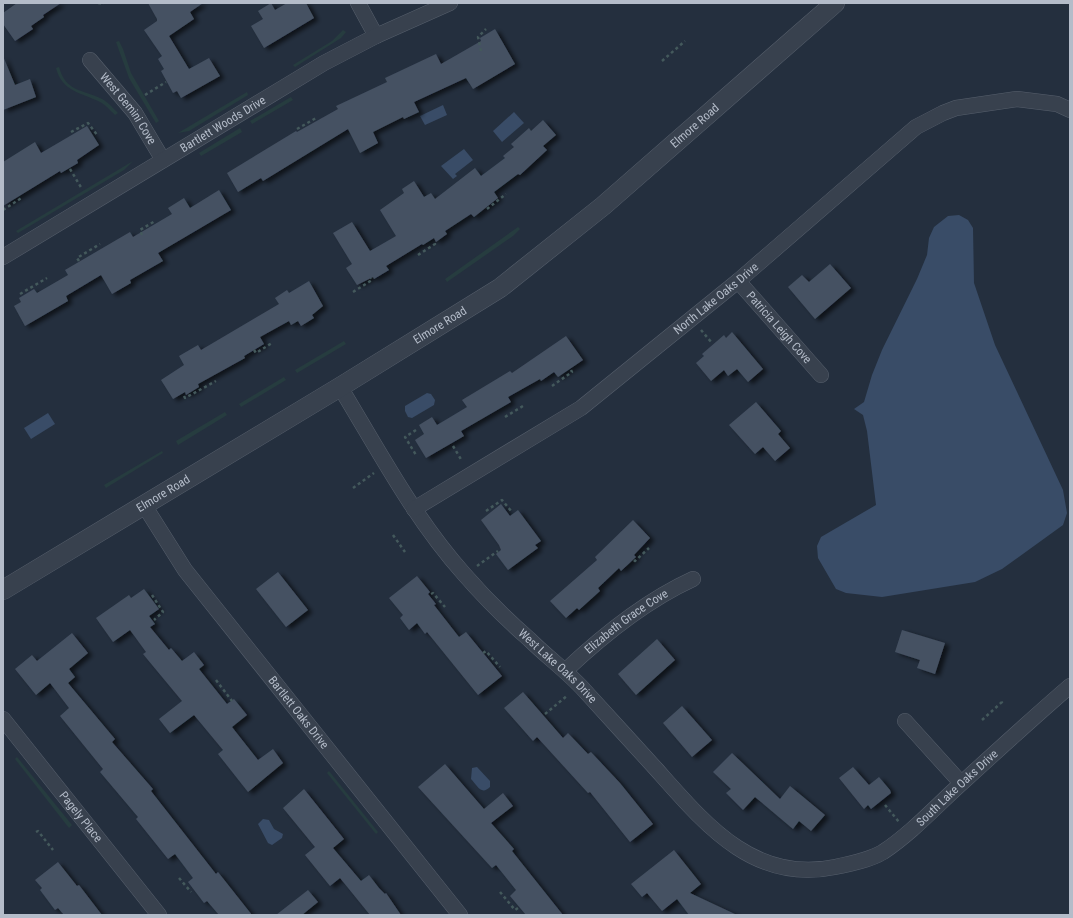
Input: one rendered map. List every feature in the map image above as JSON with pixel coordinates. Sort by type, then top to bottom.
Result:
[{"type":"street","points":[[358,3],[376,36]]},
{"type":"street","name":"Bartlett Woods Drive","points":[[3,257],[294,81],[376,36],[450,3]]},
{"type":"street","name":"Elmore Road","points":[[3,590],[480,302],[534,262],[603,206],[835,3]]},
{"type":"street","name":"West Gemini Cove","points":[[90,60],[135,113],[163,160]]},
{"type":"street","name":"North Lake Oaks Drive","points":[[414,510],[582,408],[738,281],[916,127],[956,108],[1017,98],[1057,104],[1070,110]]},
{"type":"street","name":"Patricia Leigh Cove","points":[[738,281],[821,375]]},
{"type":"street","name":"West Lake Oaks Drive","points":[[340,387],[414,510],[430,533],[503,615],[565,671],[603,710],[697,816],[723,839],[748,855],[778,865],[809,870],[832,868]]},
{"type":"street","name":"Bartlett Oaks Drive","points":[[144,505],[185,570],[460,915]]},
{"type":"street","name":"Elizabeth Grace Cove","points":[[565,671],[597,642],[654,600],[693,579]]},
{"type":"street","name":"South Lake Oaks Drive","points":[[832,868],[860,861],[881,853],[916,826],[961,783],[1070,686]]},
{"type":"street","name":"Pagely Place","points":[[3,719],[159,915]]},
{"type":"street","points":[[905,721],[961,783]]},
{"type":"path","points":[[98,3],[104,4]]},
{"type":"path","points":[[481,51],[478,37],[486,29]]},
{"type":"path","points":[[662,61],[685,41]]},
{"type":"path","points":[[145,95],[166,82]]},
{"type":"path","points":[[296,129],[316,118]]},
{"type":"path","points":[[71,132],[88,123],[98,136]]},
{"type":"path","points":[[70,169],[82,189]]},
{"type":"path","points":[[487,209],[506,194]]},
{"type":"path","points":[[3,210],[23,197]]},
{"type":"path","points":[[142,235],[140,230],[155,221]]},
{"type":"path","points":[[418,255],[435,244],[433,241]]},
{"type":"path","points":[[79,261],[77,258],[100,244]]},
{"type":"path","points":[[20,294],[47,278]]},
{"type":"path","points":[[353,292],[372,280],[371,278]]},
{"type":"path","points":[[699,329],[712,343]]},
{"type":"path","points":[[254,350],[256,353],[272,343]]},
{"type":"path","points":[[552,386],[572,372],[571,370]]},
{"type":"path","points":[[184,396],[185,398],[216,381]]},
{"type":"path","points":[[505,416],[523,406]]},
{"type":"path","points":[[416,430],[405,436],[416,455]]},
{"type":"path","points":[[453,446],[464,464]]},
{"type":"path","points":[[354,488],[376,472]]},
{"type":"path","points":[[486,511],[502,500],[512,512]]},
{"type":"path","points":[[393,535],[405,552]]},
{"type":"path","points":[[634,560],[635,562],[649,548]]},
{"type":"path","points":[[475,568],[498,551]]},
{"type":"path","points":[[430,594],[433,592],[445,607]]},
{"type":"path","points":[[152,595],[163,612],[154,620]]},
{"type":"path","points":[[483,653],[486,651],[500,667]]},
{"type":"path","points":[[216,680],[232,701]]},
{"type":"path","points":[[545,714],[569,694]]},
{"type":"path","points":[[982,720],[1002,702],[1000,700]]},
{"type":"path","points":[[885,805],[900,823]]},
{"type":"path","points":[[36,832],[38,831],[53,850]]},
{"type":"path","points":[[179,878],[191,892]]},
{"type":"path","points":[[500,892],[515,910],[518,908]]},
{"type":"green space","points":[[343,30],[346,32],[341,38],[295,67],[293,65],[332,41]]},
{"type":"green space","points":[[119,41],[131,73],[159,121],[156,123],[129,78],[116,42]]},
{"type":"green space","points":[[59,67],[62,75],[70,85],[76,89],[104,100],[118,113],[115,115],[101,102],[72,90],[62,82],[56,68]]},
{"type":"green space","points":[[247,92],[248,95],[189,131],[178,133]]},
{"type":"green space","points":[[291,97],[293,100],[252,124],[250,121]]},
{"type":"green space","points":[[240,128],[242,132],[201,156],[199,153]]},
{"type":"green space","points":[[133,161],[124,170],[18,233],[16,231]]},
{"type":"green space","points":[[518,227],[520,229],[513,236],[447,282],[445,279]]},
{"type":"green space","points":[[344,341],[346,344],[297,373],[295,370]]},
{"type":"green space","points":[[284,377],[286,380],[241,407],[239,404]]},
{"type":"green space","points":[[225,412],[227,415],[178,445],[176,441]]},
{"type":"green space","points":[[162,451],[163,453],[106,488],[104,485]]},
{"type":"green space","points":[[17,757],[72,825],[69,828],[15,759]]},
{"type":"green space","points":[[329,771],[378,832],[376,834],[327,773]]},
{"type":"water","points":[[443,105],[447,115],[425,125],[420,116]]},
{"type":"water","points":[[514,112],[524,123],[502,142],[493,131]]},
{"type":"water","points":[[464,149],[473,160],[455,174],[457,176],[453,179],[441,166]]},
{"type":"water","points":[[959,215],[968,220],[973,228],[974,283],[995,345],[1063,490],[1067,513],[1063,525],[1002,569],[975,582],[882,597],[846,593],[836,589],[818,558],[817,546],[821,537],[876,505],[867,431],[863,415],[854,409],[864,402],[872,375],[882,350],[917,279],[927,255],[929,238],[934,227],[948,216]]},
{"type":"water","points":[[427,393],[431,394],[435,400],[434,405],[412,418],[408,417],[405,411],[405,406]]},
{"type":"water","points":[[48,413],[55,424],[31,439],[24,428]]},
{"type":"water","points":[[477,767],[490,781],[490,787],[487,789],[479,789],[471,779],[472,768]]},
{"type":"water","points":[[263,819],[269,820],[274,829],[283,834],[282,838],[272,845],[268,843],[258,824]]},
{"type":"building","points":[[17,3],[61,3],[43,15],[44,17],[31,26],[33,29],[15,41],[3,24],[3,13]]},
{"type":"building","points":[[148,3],[203,3],[190,12],[194,19],[169,36],[189,69],[209,58],[220,76],[181,98],[177,91],[173,93],[161,71],[164,69],[158,59],[162,56],[144,30],[157,21]]},
{"type":"building","points":[[271,3],[275,10],[287,3],[306,3],[314,18],[264,48],[251,26],[263,19],[258,11]]},
{"type":"building","points":[[495,29],[515,64],[473,89],[466,78],[414,102],[419,112],[404,119],[403,117],[373,132],[378,143],[360,153],[348,129],[263,181],[261,178],[238,192],[227,173],[296,131],[297,132],[338,109],[336,106],[387,82],[385,78],[436,54],[441,64],[481,41],[480,38]]},
{"type":"building","points":[[3,56],[15,85],[30,79],[36,97],[3,110]]},
{"type":"building","points":[[543,120],[556,135],[543,146],[547,150],[520,175],[518,174],[494,192],[498,198],[474,217],[471,214],[445,231],[447,234],[436,242],[434,238],[423,245],[422,244],[386,266],[389,270],[374,279],[373,277],[357,285],[346,268],[352,264],[333,233],[352,222],[370,251],[396,236],[380,210],[404,193],[402,189],[414,181],[424,197],[431,193],[435,199],[475,168],[481,176],[505,158],[503,156],[514,147],[511,144],[529,128],[531,131]]},
{"type":"building","points":[[87,126],[99,145],[77,160],[78,163],[61,173],[60,171],[3,206],[3,162],[35,142],[41,153]]},
{"type":"building","points":[[219,190],[231,210],[158,253],[163,261],[130,280],[131,283],[112,294],[101,275],[66,296],[68,301],[25,326],[14,306],[21,302],[19,298],[34,289],[37,293],[68,275],[65,270],[130,232],[133,237],[172,214],[168,208],[184,198],[190,208]]},
{"type":"building","points":[[830,264],[851,288],[815,319],[788,287],[802,275],[809,282]]},
{"type":"building","points":[[309,281],[323,306],[312,315],[314,318],[301,326],[298,321],[291,325],[289,321],[260,337],[264,344],[244,356],[245,358],[198,384],[199,387],[186,395],[185,392],[173,399],[161,380],[184,365],[179,356],[198,345],[201,350],[279,304],[275,298],[287,290],[289,293]]},
{"type":"building","points":[[732,332],[763,369],[748,382],[737,369],[728,376],[724,370],[711,381],[696,363],[704,356],[702,354],[724,335],[726,338]]},
{"type":"building","points":[[566,336],[583,360],[558,377],[554,372],[541,381],[540,379],[508,397],[511,402],[461,431],[464,436],[426,458],[415,440],[424,434],[419,425],[432,417],[437,425],[467,407],[462,400],[510,371],[512,373]]},
{"type":"building","points":[[756,402],[781,431],[778,434],[790,448],[775,461],[763,447],[755,454],[729,425]]},
{"type":"building","points":[[501,504],[510,516],[518,510],[541,541],[535,545],[538,548],[508,570],[496,554],[501,550],[499,545],[481,520]]},
{"type":"building","points":[[633,520],[650,538],[634,555],[636,557],[621,571],[619,568],[598,588],[600,591],[579,610],[577,608],[566,618],[550,601],[597,560],[595,557]]},
{"type":"building","points":[[278,572],[308,610],[286,627],[256,589]]},
{"type":"building","points":[[417,576],[430,592],[428,594],[436,604],[434,605],[459,637],[466,632],[502,676],[478,695],[427,632],[425,634],[417,623],[409,630],[400,618],[403,615],[389,598]]},
{"type":"building","points":[[144,589],[159,609],[149,616],[155,624],[150,627],[169,650],[171,648],[182,661],[194,652],[204,665],[199,669],[227,704],[234,699],[247,715],[232,727],[258,760],[273,749],[283,763],[248,792],[218,754],[223,750],[194,715],[170,733],[159,719],[182,701],[143,654],[146,652],[130,630],[113,642],[96,618],[129,595],[131,598]]},
{"type":"building","points":[[902,630],[945,643],[935,674],[917,668],[920,660],[895,652]]},
{"type":"building","points":[[72,633],[88,653],[69,669],[75,677],[68,683],[115,739],[112,742],[153,789],[151,791],[216,874],[218,872],[252,915],[219,915],[207,901],[204,903],[188,882],[193,878],[175,854],[168,859],[136,819],[138,817],[100,772],[103,769],[60,716],[69,708],[50,683],[36,695],[15,669],[32,655],[37,661]]},
{"type":"building","points":[[657,639],[675,660],[636,695],[618,674]]},
{"type":"building","points":[[523,692],[563,738],[568,733],[588,754],[591,752],[620,783],[653,824],[630,842],[590,792],[588,793],[537,737],[533,741],[504,708]]},
{"type":"building","points":[[682,706],[712,740],[692,757],[663,723]]},
{"type":"building","points":[[732,753],[780,799],[790,786],[825,815],[811,831],[799,821],[793,829],[755,797],[743,810],[726,793],[731,789],[713,772]]},
{"type":"building","points":[[445,764],[484,809],[503,793],[513,806],[491,823],[514,849],[512,851],[563,915],[526,915],[510,896],[516,890],[496,865],[492,868],[418,787]]},
{"type":"building","points":[[853,767],[869,785],[879,777],[891,793],[871,809],[868,805],[864,809],[839,778]]},
{"type":"building","points":[[304,789],[344,839],[333,848],[361,881],[369,875],[379,888],[385,894],[386,893],[401,915],[370,915],[340,878],[330,886],[305,855],[315,847],[283,808]]},
{"type":"building","points":[[674,850],[701,884],[690,893],[737,915],[689,915],[677,899],[662,911],[647,893],[642,897],[631,884]]},
{"type":"building","points":[[58,862],[77,886],[79,885],[102,915],[64,915],[58,908],[55,910],[40,890],[42,888],[35,880]]},
{"type":"building","points":[[308,890],[318,902],[302,915],[276,915]]}]
